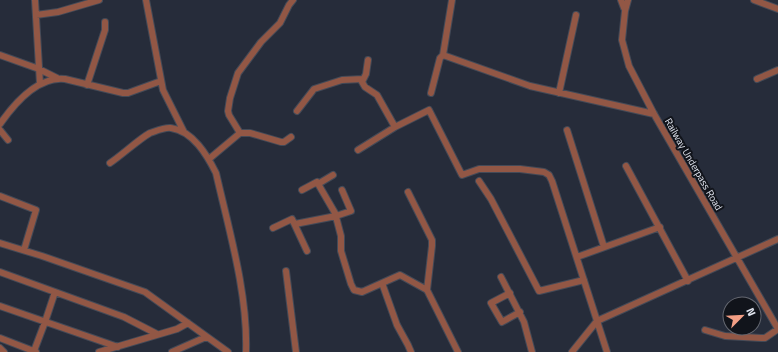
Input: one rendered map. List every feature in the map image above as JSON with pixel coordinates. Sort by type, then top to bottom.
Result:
[{"type":"street","points":[[35,0],[40,84]]},
{"type":"street","points":[[36,15],[58,12],[99,0]]},
{"type":"street","points":[[146,0],[163,90],[184,132],[195,142],[209,159],[216,173],[246,319],[246,352]]},
{"type":"street","points":[[240,133],[228,111],[230,98],[238,74],[261,42],[280,23],[293,0]]},
{"type":"street","points":[[431,93],[440,58],[443,55],[452,0]]},
{"type":"street","points":[[621,0],[625,9]]},
{"type":"street","name":"Railway Underpass Road","points":[[628,0],[625,9],[622,40],[629,66],[654,114],[778,329]]},
{"type":"street","points":[[754,0],[778,9]]},
{"type":"street","points":[[559,93],[576,15]]},
{"type":"street","points":[[87,85],[105,30],[105,22]]},
{"type":"street","points":[[0,55],[57,78],[123,93],[128,93],[161,81]]},
{"type":"street","points":[[443,55],[530,86],[654,114]]},
{"type":"street","points":[[368,60],[366,74],[362,82],[377,95],[395,127]]},
{"type":"street","points":[[757,79],[778,70]]},
{"type":"street","points":[[0,124],[9,112],[40,84],[57,78]]},
{"type":"street","points":[[297,111],[314,89],[342,80],[363,79]]},
{"type":"street","points":[[358,150],[395,127],[429,110],[462,175],[479,169],[493,169],[544,172],[549,176],[552,181],[607,352]]},
{"type":"street","points":[[110,163],[150,134],[166,128],[172,128],[184,132]]},
{"type":"street","points":[[0,130],[8,140]]},
{"type":"street","points":[[567,130],[604,247]]},
{"type":"street","points":[[209,159],[240,133],[250,133],[281,142],[284,142],[291,137]]},
{"type":"street","points":[[626,166],[688,281]]},
{"type":"street","points":[[302,190],[317,182],[318,184],[333,175]]},
{"type":"street","points":[[479,181],[491,199],[539,291],[584,280]]},
{"type":"street","points":[[318,184],[336,216],[341,236],[341,251],[354,290],[362,292],[400,275],[427,290]]},
{"type":"street","points":[[295,224],[336,216],[351,211],[342,190]]},
{"type":"street","points":[[408,192],[432,240],[427,290],[458,352]]},
{"type":"street","points":[[0,196],[36,210],[24,250]]},
{"type":"street","points":[[273,228],[292,219],[307,250]]},
{"type":"street","points":[[577,257],[660,227]]},
{"type":"street","points":[[575,351],[597,321],[778,240]]},
{"type":"street","points":[[0,244],[24,250],[145,292],[228,352]]},
{"type":"street","points":[[286,271],[296,352]]},
{"type":"street","points":[[0,272],[124,317],[156,334]]},
{"type":"street","points":[[501,277],[520,312],[532,352]]},
{"type":"street","points":[[382,282],[397,325],[411,352]]},
{"type":"street","points":[[0,338],[35,351],[54,292]]},
{"type":"street","points":[[510,293],[491,304],[502,322],[520,312]]},
{"type":"street","points":[[0,306],[118,347]]},
{"type":"street","points":[[99,352],[177,329],[188,324]]},
{"type":"street","points":[[705,330],[725,336],[765,338],[778,329]]},
{"type":"street","points":[[172,352],[206,337]]},
{"type":"street","points":[[0,348],[4,352]]}]
